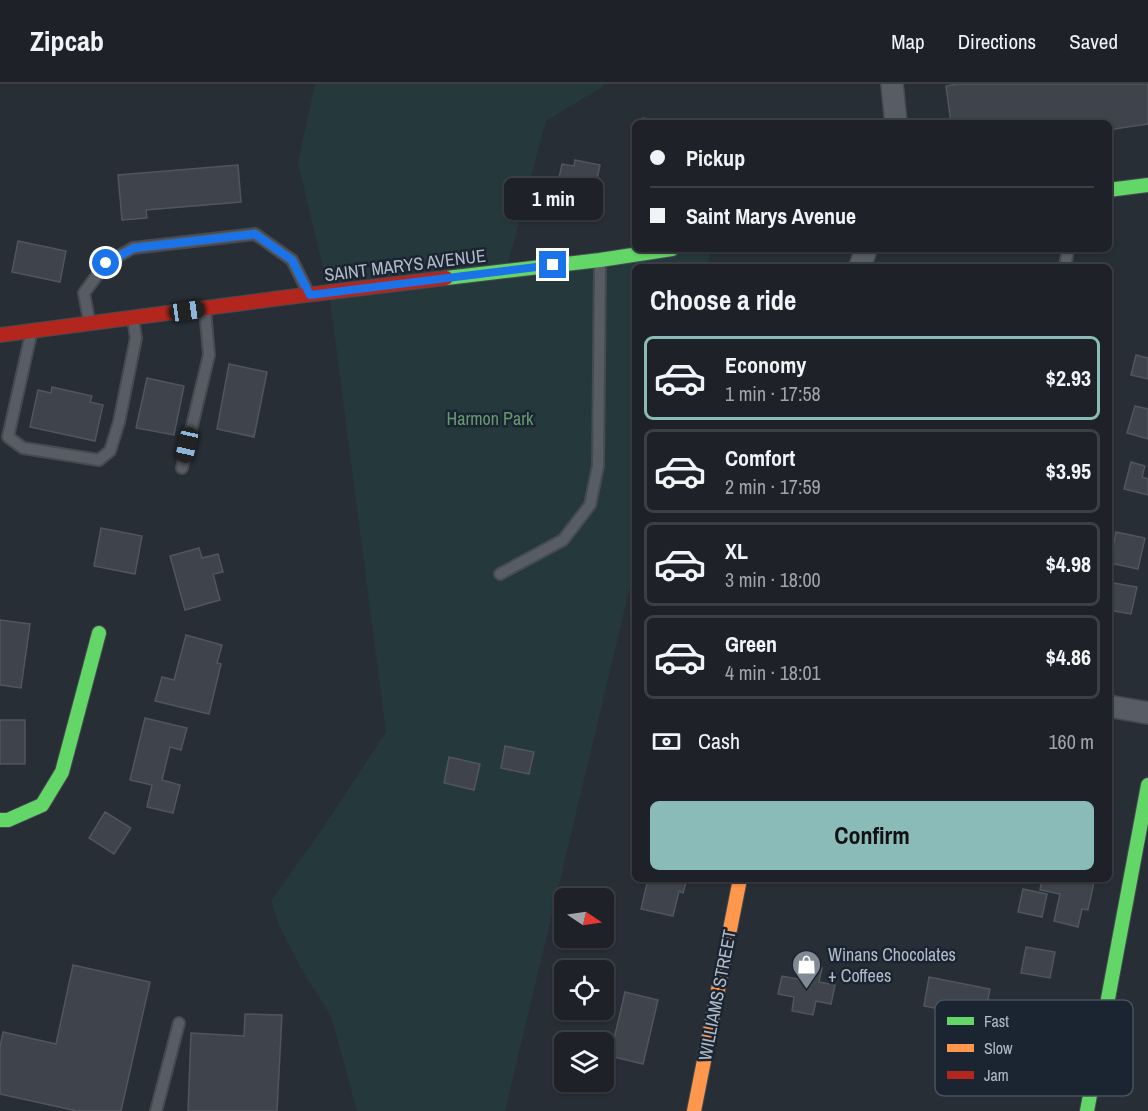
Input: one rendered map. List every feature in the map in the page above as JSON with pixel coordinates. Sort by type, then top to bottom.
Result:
[{"type":"street","points":[[892,84],[896,120]]},
{"type":"street","points":[[1112,190],[1148,185]]},
{"type":"street","name":"SAINT MARYS AVENUE","points":[[0,335],[652,252]]},
{"type":"street","points":[[0,820],[8,820],[42,805],[62,772],[99,633]]},
{"type":"street","points":[[1112,707],[1148,713]]},
{"type":"street","points":[[1108,1000],[1148,785]]},
{"type":"street","name":"WILLIAMS STREET","points":[[694,1111],[739,882]]},
{"type":"street","points":[[1087,1111],[1090,1096]]},
{"type":"lane","points":[[89,323],[84,293],[106,263],[134,248],[255,234],[292,260],[310,295]]},
{"type":"lane","points":[[500,574],[563,540],[590,505],[598,466],[600,260]]},
{"type":"lane","points":[[182,468],[209,355],[205,308]]},
{"type":"lane","points":[[31,331],[8,437],[23,448],[99,460],[110,451],[119,422],[136,338],[133,318]]},
{"type":"lane","points":[[156,1111],[179,1023]]},
{"type":"green space","name":"Harmon Park","points":[[315,84],[603,84],[602,87],[546,121],[506,271],[649,252],[710,252],[708,264],[632,264],[632,578],[558,888],[554,888],[554,906],[505,1111],[357,1111],[331,1016],[302,970],[280,927],[271,901],[325,825],[386,732],[329,292],[298,163]]},
{"type":"building","points":[[958,84],[1148,84],[1148,124],[1112,129],[1112,120],[951,120],[946,86]]},
{"type":"building","points":[[575,160],[600,165],[589,217],[570,213],[573,201],[555,197],[562,164],[574,166]]},
{"type":"building","points":[[238,165],[241,202],[146,210],[147,218],[122,220],[118,175]]},
{"type":"building","points":[[18,241],[66,251],[60,282],[12,272]]},
{"type":"building","points":[[1136,355],[1148,358],[1148,379],[1131,375]]},
{"type":"building","points":[[229,364],[267,372],[254,437],[217,429]]},
{"type":"building","points":[[147,378],[184,386],[174,435],[136,428]]},
{"type":"building","points":[[52,387],[92,396],[90,402],[103,405],[95,441],[30,427],[38,390],[51,393]]},
{"type":"building","points":[[1135,406],[1148,409],[1148,439],[1127,433]]},
{"type":"building","points":[[1131,462],[1145,466],[1142,477],[1148,479],[1148,495],[1124,489]]},
{"type":"building","points":[[101,528],[142,536],[135,574],[94,566]]},
{"type":"building","points":[[1116,532],[1145,538],[1138,569],[1112,563]]},
{"type":"building","points":[[199,548],[202,558],[218,554],[223,572],[213,574],[220,600],[185,610],[170,556]]},
{"type":"building","points":[[1112,583],[1137,587],[1131,614],[1112,611]]},
{"type":"building","points":[[0,620],[30,624],[21,688],[0,685]]},
{"type":"building","points":[[186,635],[222,645],[217,663],[221,664],[209,714],[155,701],[162,677],[174,680]]},
{"type":"building","points":[[145,718],[187,728],[181,750],[170,747],[162,780],[180,785],[173,813],[147,807],[152,785],[130,780]]},
{"type":"building","points":[[0,720],[25,720],[25,764],[0,764]]},
{"type":"building","points":[[505,746],[534,752],[529,774],[501,768]]},
{"type":"building","points":[[449,757],[480,764],[474,790],[444,783]]},
{"type":"building","points":[[105,812],[131,828],[114,854],[89,838]]},
{"type":"building","points":[[647,882],[686,882],[683,893],[679,891],[673,916],[641,909]]},
{"type":"building","points":[[1041,882],[1094,882],[1088,910],[1082,909],[1078,927],[1054,921],[1060,894],[1040,890]]},
{"type":"building","points":[[1023,889],[1047,894],[1042,917],[1018,912]]},
{"type":"building","points":[[1026,947],[1055,952],[1050,978],[1021,973]]},
{"type":"building","name":"Winans Chocolates + Coffees","points":[[801,964],[822,968],[819,982],[835,985],[831,1004],[816,1001],[813,1015],[792,1011],[794,997],[778,994],[782,976],[798,979]]},
{"type":"building","points":[[73,965],[150,982],[121,1111],[77,1111],[0,1094],[0,1047],[3,1032],[56,1044]]},
{"type":"building","points":[[929,977],[990,989],[988,1000],[935,1000],[935,1008],[924,1006]]},
{"type":"building","points":[[625,992],[658,1000],[643,1064],[614,1057],[614,1039]]},
{"type":"building","points":[[245,1014],[282,1015],[277,1111],[188,1111],[191,1033],[244,1036]]},
{"type":"traffic: fast","points":[[1112,190],[1148,185]]},
{"type":"traffic: fast","points":[[446,278],[652,252]]},
{"type":"traffic: fast","points":[[0,820],[8,820],[42,805],[62,772],[99,633]]},
{"type":"traffic: fast","points":[[1108,1000],[1148,785]]},
{"type":"traffic: fast","points":[[1087,1111],[1090,1096]]},
{"type":"traffic: slow","points":[[694,1111],[739,882]]},
{"type":"traffic: jam","points":[[0,335],[446,278]]},
{"type":"place","name":"Winans Chocolates + Coffees","points":[[807,990]]},
{"type":"route","points":[[106,263],[134,248],[255,234],[292,260],[310,295],[553,265]]}]
